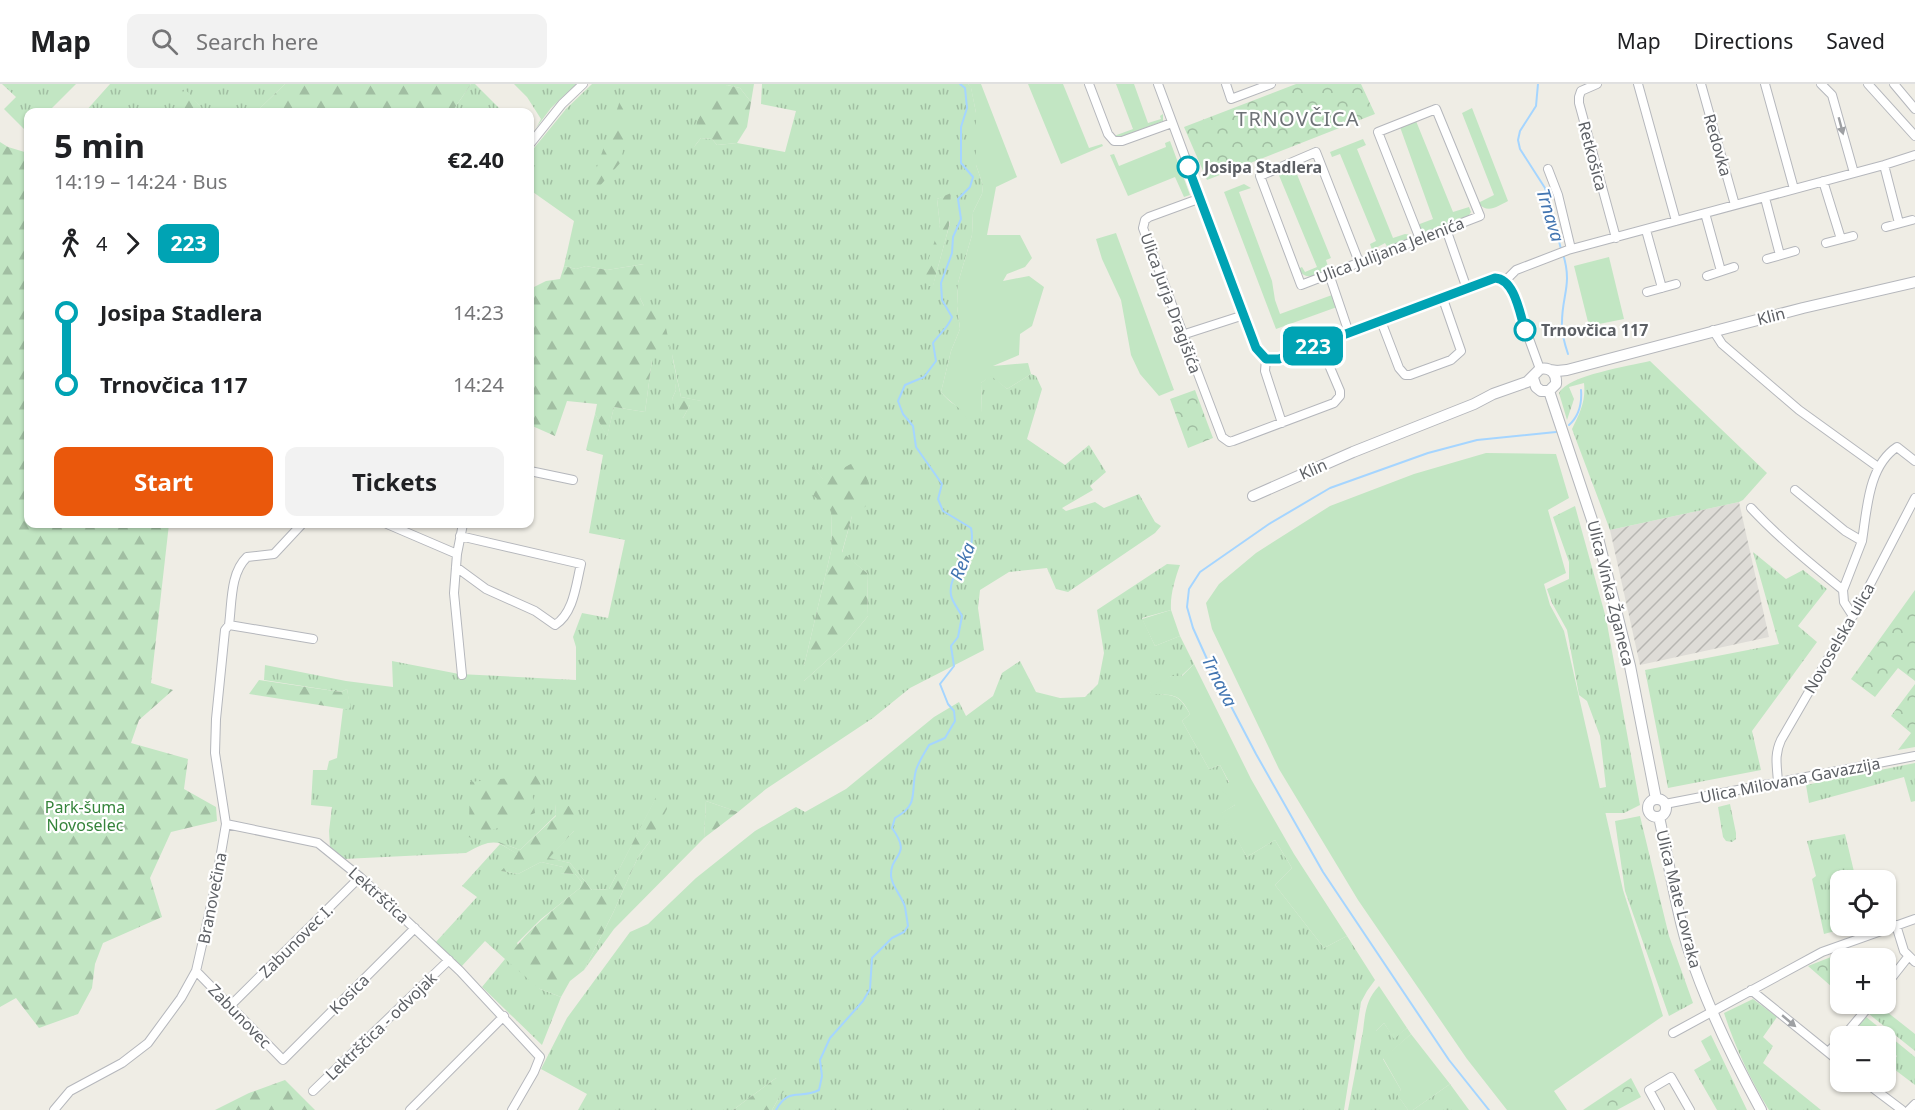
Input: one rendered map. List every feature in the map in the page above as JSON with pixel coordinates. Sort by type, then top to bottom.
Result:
[{"type":"street","points":[[534,139],[562,104],[583,84]]},
{"type":"street","points":[[1089,84],[1108,134],[1114,141],[1122,141],[1172,123]]},
{"type":"street","points":[[1158,84],[1256,348],[1266,359],[1265,372],[1282,423],[1334,403],[1340,396],[1320,344]]},
{"type":"street","points":[[1226,84],[1231,99],[1271,84]]},
{"type":"street","name":"Retkošica","points":[[1597,84],[1581,91],[1579,103],[1616,238]]},
{"type":"street","points":[[1638,84],[1676,221]]},
{"type":"street","name":"Redovka","points":[[1701,84],[1735,206]]},
{"type":"street","points":[[1765,84],[1794,189]]},
{"type":"street","points":[[1821,84],[1832,95],[1854,173]]},
{"type":"street","points":[[1868,84],[1915,136]]},
{"type":"street","points":[[1894,84],[1915,109]]},
{"type":"street","name":"Ulica Julijana Jelenića","points":[[1359,262],[1316,152],[1260,176],[1301,285],[1480,216],[1436,109],[1378,132],[1420,239]]},
{"type":"street","points":[[1505,281],[1516,270],[1555,254],[1915,155]]},
{"type":"street","points":[[1884,165],[1899,223]]},
{"type":"street","points":[[1548,169],[1558,195],[1570,250]]},
{"type":"street","points":[[1824,181],[1841,239]]},
{"type":"street","name":"Ulica Jurja Dragišića","points":[[1201,198],[1149,217],[1143,224],[1143,228],[1220,434],[1225,440],[1233,441],[1282,423]]},
{"type":"street","points":[[1765,198],[1780,255]]},
{"type":"street","points":[[1705,213],[1721,271]]},
{"type":"street","points":[[1886,227],[1912,220]]},
{"type":"street","points":[[1446,229],[1467,289]]},
{"type":"street","points":[[1646,230],[1662,288]]},
{"type":"street","points":[[1826,243],[1853,236]]},
{"type":"street","points":[[1767,259],[1795,251]]},
{"type":"street","points":[[1707,276],[1734,267]]},
{"type":"street","points":[[1329,274],[1349,333]]},
{"type":"street","points":[[1266,359],[1279,359],[1495,278],[1505,281],[1512,292],[1541,372]]},
{"type":"street","name":"Klin","points":[[1474,404],[1494,401],[1522,391],[1548,388],[1562,379],[1628,355],[1713,330],[1915,282]]},
{"type":"street","points":[[1647,292],[1676,284]]},
{"type":"street","points":[[1381,321],[1402,372],[1410,375],[1451,360],[1461,351],[1443,299]]},
{"type":"street","points":[[1182,335],[1244,315]]},
{"type":"street","points":[[1713,330],[1722,344],[1799,410],[1878,467]]},
{"type":"street","name":"Klin","points":[[1252,496],[1353,452],[1474,404],[1493,394],[1523,384],[1541,372],[1564,371],[1596,361],[1628,355]]},
{"type":"street","points":[[1541,372],[1555,374],[1548,388],[1534,384],[1541,372]]},
{"type":"street","name":"Ulica Vinka Žganeca","points":[[1548,388],[1595,528],[1615,604],[1660,802],[1650,804],[1648,809],[1652,815],[1659,817]]},
{"type":"street","points":[[1853,616],[1844,602],[1843,590],[1862,541],[1878,467],[1897,447],[1915,461]]},
{"type":"street","points":[[534,472],[573,480]]},
{"type":"street","points":[[1795,490],[1845,531],[1862,541]]},
{"type":"street","name":"Novoselska ulica","points":[[1778,782],[1776,750],[1853,616],[1915,498]]},
{"type":"street","points":[[1751,508],[1802,557],[1843,590]]},
{"type":"street","name":"Branovečina","points":[[54,1110],[70,1091],[122,1063],[148,1043],[181,998],[196,971],[215,888],[226,824],[215,742],[225,630],[229,625],[234,581],[242,562],[247,557],[274,554],[298,528]]},
{"type":"street","points":[[396,528],[457,555]]},
{"type":"street","points":[[462,528],[454,593],[462,675]]},
{"type":"street","points":[[456,567],[486,589],[535,611],[555,625],[562,621],[572,601],[581,564],[460,536]]},
{"type":"street","points":[[229,625],[313,639]]},
{"type":"street","name":"Ulica Milovana Gavazzija","points":[[1660,802],[1915,756]]},
{"type":"street","points":[[1659,817],[1665,812],[1660,802]]},
{"type":"street","name":"Ulica Mate Lovraka","points":[[1659,817],[1683,930],[1711,1011],[1738,1070],[1761,1110]]},
{"type":"street","name":"Lektrščica","points":[[226,824],[318,843],[360,878],[449,960],[540,1057],[512,1110]]},
{"type":"street","name":"Zabunovec I.","points":[[231,1005],[360,878]]},
{"type":"street","points":[[1896,975],[1912,960],[1900,943],[1896,925],[1915,919]]},
{"type":"street","name":"Kosica","points":[[283,1060],[415,928]]},
{"type":"street","points":[[1673,1033],[1822,952],[1866,936]]},
{"type":"street","name":"Lektrščica - odvojak","points":[[313,1091],[449,960]]},
{"type":"street","name":"Zabunovec","points":[[196,971],[283,1060]]},
{"type":"street","points":[[1751,990],[1828,1052]]},
{"type":"street","points":[[1852,1026],[1863,1014]]},
{"type":"street","points":[[410,1110],[504,1016]]},
{"type":"street","points":[[1660,1110],[1649,1090],[1671,1077],[1689,1110]]},
{"type":"street","points":[[1878,1092],[1902,1110]]},
{"type":"street","points":[[1909,1110],[1915,1104]]},
{"type":"shaded area","points":[[1739,502],[1769,637],[1640,665],[1610,530]]},
{"type":"green space","points":[[2,84],[76,84],[52,108],[24,108],[24,129],[4,109],[16,97]]},
{"type":"green space","points":[[110,84],[285,84],[260,108],[201,108],[185,90],[178,108],[89,108]]},
{"type":"green space","points":[[285,84],[471,84],[455,108],[260,108]]},
{"type":"green space","points":[[471,84],[475,84],[499,108],[455,108]]},
{"type":"green space","points":[[514,84],[576,84],[551,108],[536,128],[541,119],[527,97]]},
{"type":"green space","points":[[592,84],[754,84],[751,102],[740,88],[727,85],[694,147],[701,138],[712,139],[717,145],[737,143],[785,152],[796,111],[761,104],[762,84],[968,84],[971,87],[976,113],[976,165],[983,185],[982,194],[973,212],[972,235],[958,283],[957,306],[960,329],[951,351],[941,392],[959,407],[982,413],[981,383],[991,375],[1007,389],[1031,374],[1036,376],[1042,389],[1027,439],[1065,465],[1089,445],[1106,472],[1090,486],[1093,490],[1062,508],[1066,511],[1095,502],[1104,508],[1139,494],[1155,522],[1161,526],[1155,533],[1068,592],[1056,589],[1047,568],[1009,572],[980,590],[978,608],[984,650],[910,688],[873,718],[766,789],[738,812],[706,801],[704,838],[614,929],[584,970],[638,857],[650,841],[656,798],[609,889],[592,890],[570,863],[548,858],[574,831],[555,804],[556,815],[520,850],[493,842],[466,853],[344,859],[330,848],[329,831],[332,807],[311,805],[313,770],[327,770],[329,761],[337,758],[343,709],[350,709],[347,689],[341,692],[264,680],[265,665],[346,681],[393,687],[392,661],[459,674],[576,680],[576,647],[573,637],[582,613],[608,618],[625,540],[589,533],[603,455],[586,450],[595,414],[607,436],[614,407],[645,412],[652,360],[644,306],[640,298],[644,264],[607,270],[586,266],[576,269],[564,266],[574,221],[534,193],[534,148],[566,109]],"holes":[[[951,194],[948,216],[950,223],[933,285],[940,225],[937,199]],[[672,354],[681,397],[701,401],[690,405],[683,418],[672,399],[676,390]],[[813,467],[852,516],[842,553],[867,573],[868,616],[845,644],[804,681],[804,666],[832,547],[831,511]]]},
{"type":"green space","points":[[968,84],[981,84],[1017,177],[996,187],[987,235],[1020,235],[1032,258],[1025,267],[1007,274],[1003,281],[1029,276],[1044,287],[1032,326],[1020,334],[1019,355],[993,366],[1028,363],[1031,374],[1007,389],[991,376],[981,383],[982,413],[976,419],[966,418],[941,392],[951,351],[960,329],[957,306],[958,283],[972,235],[973,212],[982,194],[983,185],[976,165],[976,113],[971,88]]},
{"type":"green space","points":[[1028,84],[1063,84],[1089,148],[1102,144],[1103,146],[1061,164]]},
{"type":"green space","points":[[1116,84],[1134,84],[1148,123],[1161,119],[1160,116],[1163,114],[1163,121],[1121,137],[1114,136],[1133,129]]},
{"type":"green space","points":[[1296,84],[1361,84],[1375,114],[1207,180],[1184,127]]},
{"type":"green space","points":[[727,85],[740,88],[751,102],[747,127],[737,143],[717,145],[712,139],[701,138],[693,148],[697,122],[704,101]]},
{"type":"green space","points":[[185,89],[202,108],[175,108]]},
{"type":"green space","points":[[622,95],[630,106],[621,162],[598,188],[590,187]]},
{"type":"green space","points":[[1472,108],[1508,201],[1489,209],[1478,203],[1494,195],[1462,113]]},
{"type":"green space","points":[[1416,121],[1453,212],[1469,207],[1471,212],[1467,218],[1428,232],[1421,230],[1417,225],[1433,219],[1400,127]]},
{"type":"green space","points":[[1363,139],[1366,145],[1357,149],[1393,238],[1405,234],[1411,235],[1388,248],[1385,243],[1372,250],[1370,244],[1376,241],[1340,154],[1332,157],[1330,152]]},
{"type":"green space","points":[[1170,141],[1190,195],[1184,197],[1175,177],[1128,196],[1110,155],[1114,154],[1119,166],[1166,147],[1165,143]]},
{"type":"green space","name":"Park-šuma Novoselec","points":[[0,142],[24,152],[24,528],[169,528],[151,683],[173,690],[139,720],[131,743],[188,759],[184,789],[216,807],[217,821],[171,832],[150,878],[162,917],[103,943],[95,964],[92,988],[78,1014],[39,1028],[16,998],[0,1007]]},
{"type":"green space","points":[[1294,167],[1331,258],[1326,260],[1329,270],[1312,276],[1301,273],[1298,269],[1302,267],[1305,272],[1317,267],[1278,173]]},
{"type":"green space","points":[[1244,184],[1251,188],[1239,192],[1272,281],[1280,314],[1332,295],[1337,307],[1276,329],[1224,192]]},
{"type":"green space","points":[[951,193],[949,226],[933,286],[929,286],[922,279],[940,225],[937,199]]},
{"type":"green space","points":[[1116,233],[1174,390],[1159,396],[1140,374],[1131,355],[1121,300],[1102,259],[1096,239]]},
{"type":"green space","points":[[1609,257],[1624,319],[1589,326],[1574,266]]},
{"type":"green space","points":[[644,264],[651,271],[640,298],[644,306],[661,305],[681,397],[702,401],[701,406],[690,405],[683,418],[677,414],[672,399],[676,390],[669,344],[652,360],[645,412],[614,407],[607,437],[595,414],[597,404],[567,401],[555,436],[534,427],[534,287],[546,281],[560,279],[564,266],[576,269],[586,266],[607,270]]},
{"type":"green space","points":[[1650,361],[1767,473],[1739,502],[1610,530],[1572,429],[1583,401],[1584,383],[1569,387],[1574,399],[1567,420],[1559,393],[1574,381],[1586,376]]},
{"type":"green space","points":[[1195,390],[1213,438],[1188,448],[1170,399]]},
{"type":"green space","points":[[1486,453],[1556,454],[1569,498],[1548,510],[1566,573],[1544,584],[1550,605],[1564,631],[1623,890],[1663,1016],[1554,1091],[1567,1110],[1507,1110],[1467,1059],[1358,900],[1279,769],[1212,629],[1206,603],[1219,584],[1256,553],[1330,506],[1414,474]]},
{"type":"green space","points":[[862,458],[873,501],[852,516],[842,552],[867,573],[868,616],[845,644],[804,681],[804,666],[832,547],[831,511],[814,496],[812,465],[823,479]]},
{"type":"green space","points":[[1575,506],[1606,618],[1640,805],[1624,813],[1595,813],[1585,791],[1606,787],[1600,736],[1587,701],[1579,695],[1567,630],[1547,589],[1569,579],[1569,562],[1553,517]]},
{"type":"green space","points":[[1753,552],[1786,579],[1803,570],[1827,589],[1798,626],[1817,642],[1752,731],[1761,770],[1668,788],[1645,670],[1779,644]]},
{"type":"green space","points":[[1167,564],[1180,565],[1172,593],[1171,610],[1142,618],[1155,646],[1180,636],[1194,664],[1181,676],[1171,676],[1150,693],[1174,696],[1186,707],[1190,714],[1182,721],[1209,769],[1220,765],[1229,783],[1235,805],[1222,813],[1247,857],[1275,840],[1292,868],[1275,885],[1324,948],[1347,936],[1375,980],[1361,1002],[1344,1110],[772,1110],[781,1094],[776,1078],[733,1110],[578,1110],[587,1094],[541,1069],[567,1018],[630,932],[648,924],[696,878],[755,831],[796,807],[805,812],[846,789],[934,717],[959,702],[966,716],[993,696],[1002,673],[1020,661],[1036,692],[1060,698],[1085,697],[1098,684],[1104,653],[1097,610]]},
{"type":"green space","points":[[1915,590],[1915,681],[1898,668],[1875,697],[1851,679]]},
{"type":"green space","points":[[1171,610],[1180,636],[1155,646],[1142,619]]},
{"type":"green space","points":[[1194,664],[1251,779],[1294,854],[1347,936],[1324,948],[1275,885],[1292,868],[1275,840],[1247,857],[1221,813],[1235,805],[1221,789],[1229,782],[1220,765],[1209,769],[1182,721],[1190,714],[1186,707],[1174,696],[1150,694],[1152,685],[1171,676],[1182,676]]},
{"type":"green space","points":[[259,680],[341,692],[347,689],[351,710],[249,694]]},
{"type":"green space","points":[[1915,684],[1915,747],[1898,750],[1911,733],[1891,716]]},
{"type":"green space","points":[[1915,763],[1915,801],[1911,802],[1904,777],[1809,803],[1806,785]]},
{"type":"green space","points":[[539,775],[541,786],[532,792],[535,813],[473,838],[463,836],[469,824],[470,782]]},
{"type":"green space","points":[[663,795],[667,809],[650,841],[638,857],[584,970],[570,981],[561,997],[540,989],[506,960],[531,930],[580,888],[582,882],[575,874],[559,873],[563,867],[541,862],[518,874],[501,871],[517,854],[496,841],[520,850],[556,816],[555,804],[576,807],[574,831],[549,858],[570,863],[592,890],[609,889],[656,797]]},
{"type":"green space","points":[[706,801],[738,812],[704,838]]},
{"type":"green space","points":[[1730,804],[1736,833],[1736,839],[1732,842],[1726,841],[1723,837],[1718,807]]},
{"type":"green space","points":[[1640,816],[1669,936],[1693,1003],[1669,1016],[1625,891],[1615,821]]},
{"type":"green space","points":[[1845,834],[1854,870],[1830,870],[1830,932],[1824,934],[1812,879],[1816,876],[1807,841]]},
{"type":"green space","points":[[500,844],[518,854],[502,871],[518,874],[541,862],[563,867],[560,873],[575,874],[582,882],[580,888],[541,919],[517,943],[540,989],[561,997],[542,1045],[482,987],[505,959],[485,941],[461,967],[435,943],[477,897],[462,886]]},
{"type":"green space","points":[[1830,957],[1830,985],[1808,966]]},
{"type":"green space","points":[[1379,986],[1407,1028],[1394,1039],[1384,1023],[1376,1031],[1363,1031],[1369,1001]]},
{"type":"green space","points":[[1753,999],[1777,1017],[1763,1037],[1773,1046],[1763,1063],[1821,1110],[1769,1110],[1744,1063],[1724,1013]]},
{"type":"green space","points":[[1869,1014],[1890,1014],[1915,1034],[1915,1051],[1896,1036],[1896,1026],[1884,1026]]},
{"type":"green space","points":[[1865,1016],[1877,1026],[1860,1026]]},
{"type":"green space","points":[[1384,1023],[1394,1038],[1407,1028],[1411,1034],[1383,1059],[1401,1090],[1397,1094],[1408,1110],[1348,1110],[1363,1031],[1376,1031]]},
{"type":"green space","points":[[1411,1034],[1450,1084],[1413,1110],[1408,1110],[1396,1093],[1401,1090],[1383,1058]]},
{"type":"green space","points":[[1711,1035],[1747,1110],[1717,1110],[1694,1070],[1711,1060],[1701,1041]]},
{"type":"green space","points":[[1896,1041],[1915,1057],[1915,1085],[1896,1071]]},
{"type":"green space","points":[[776,1078],[789,1087],[781,1094],[772,1110],[733,1110]]},
{"type":"green space","points":[[1631,1078],[1641,1097],[1617,1110],[1583,1110]]},
{"type":"green space","points":[[285,1080],[315,1110],[215,1110],[249,1093]]},
{"type":"green space","points":[[1450,1084],[1469,1110],[1413,1110]]},
{"type":"waterway","name":"Reka","points":[[776,1110],[790,1096],[819,1090],[822,1076],[820,1060],[830,1038],[863,1001],[870,989],[872,958],[892,938],[904,932],[908,926],[905,907],[891,876],[894,863],[901,850],[901,844],[892,828],[895,818],[903,813],[911,803],[916,770],[929,745],[945,738],[955,721],[954,711],[948,704],[940,684],[954,666],[951,646],[958,637],[962,616],[952,598],[951,586],[970,548],[971,528],[943,511],[938,499],[942,484],[916,447],[913,426],[903,414],[898,401],[905,385],[924,377],[936,361],[933,343],[952,317],[942,300],[941,283],[952,253],[953,237],[961,219],[958,199],[970,187],[973,177],[961,163],[961,127],[967,108],[965,88],[960,84]]},
{"type":"waterway","name":"Trnava","points":[[1538,84],[1536,106],[1520,131],[1518,140],[1520,149],[1545,188],[1561,249]]},
{"type":"waterway","name":"Trnava","points":[[1563,254],[1567,283],[1562,330],[1568,354]]},
{"type":"waterway","name":"Trnava","points":[[1569,425],[1579,409],[1581,390]]},
{"type":"waterway","name":"Trnava","points":[[1489,1110],[1449,1060],[1323,872],[1256,754],[1211,668],[1193,628],[1187,607],[1189,589],[1200,572],[1269,524],[1330,488],[1428,453],[1477,440],[1556,432]]},
{"type":"bus line","name":"223","points":[[1188,167],[1256,348],[1266,359],[1279,359],[1495,278],[1502,279],[1510,288],[1525,330]]},
{"type":"place","name":"Josipa Stadlera","points":[[1188,167]]},
{"type":"place","name":"Trnovčica 117","points":[[1525,330]]},
{"type":"district","name":"TRNOVČICA","points":[[1298,118]]}]
